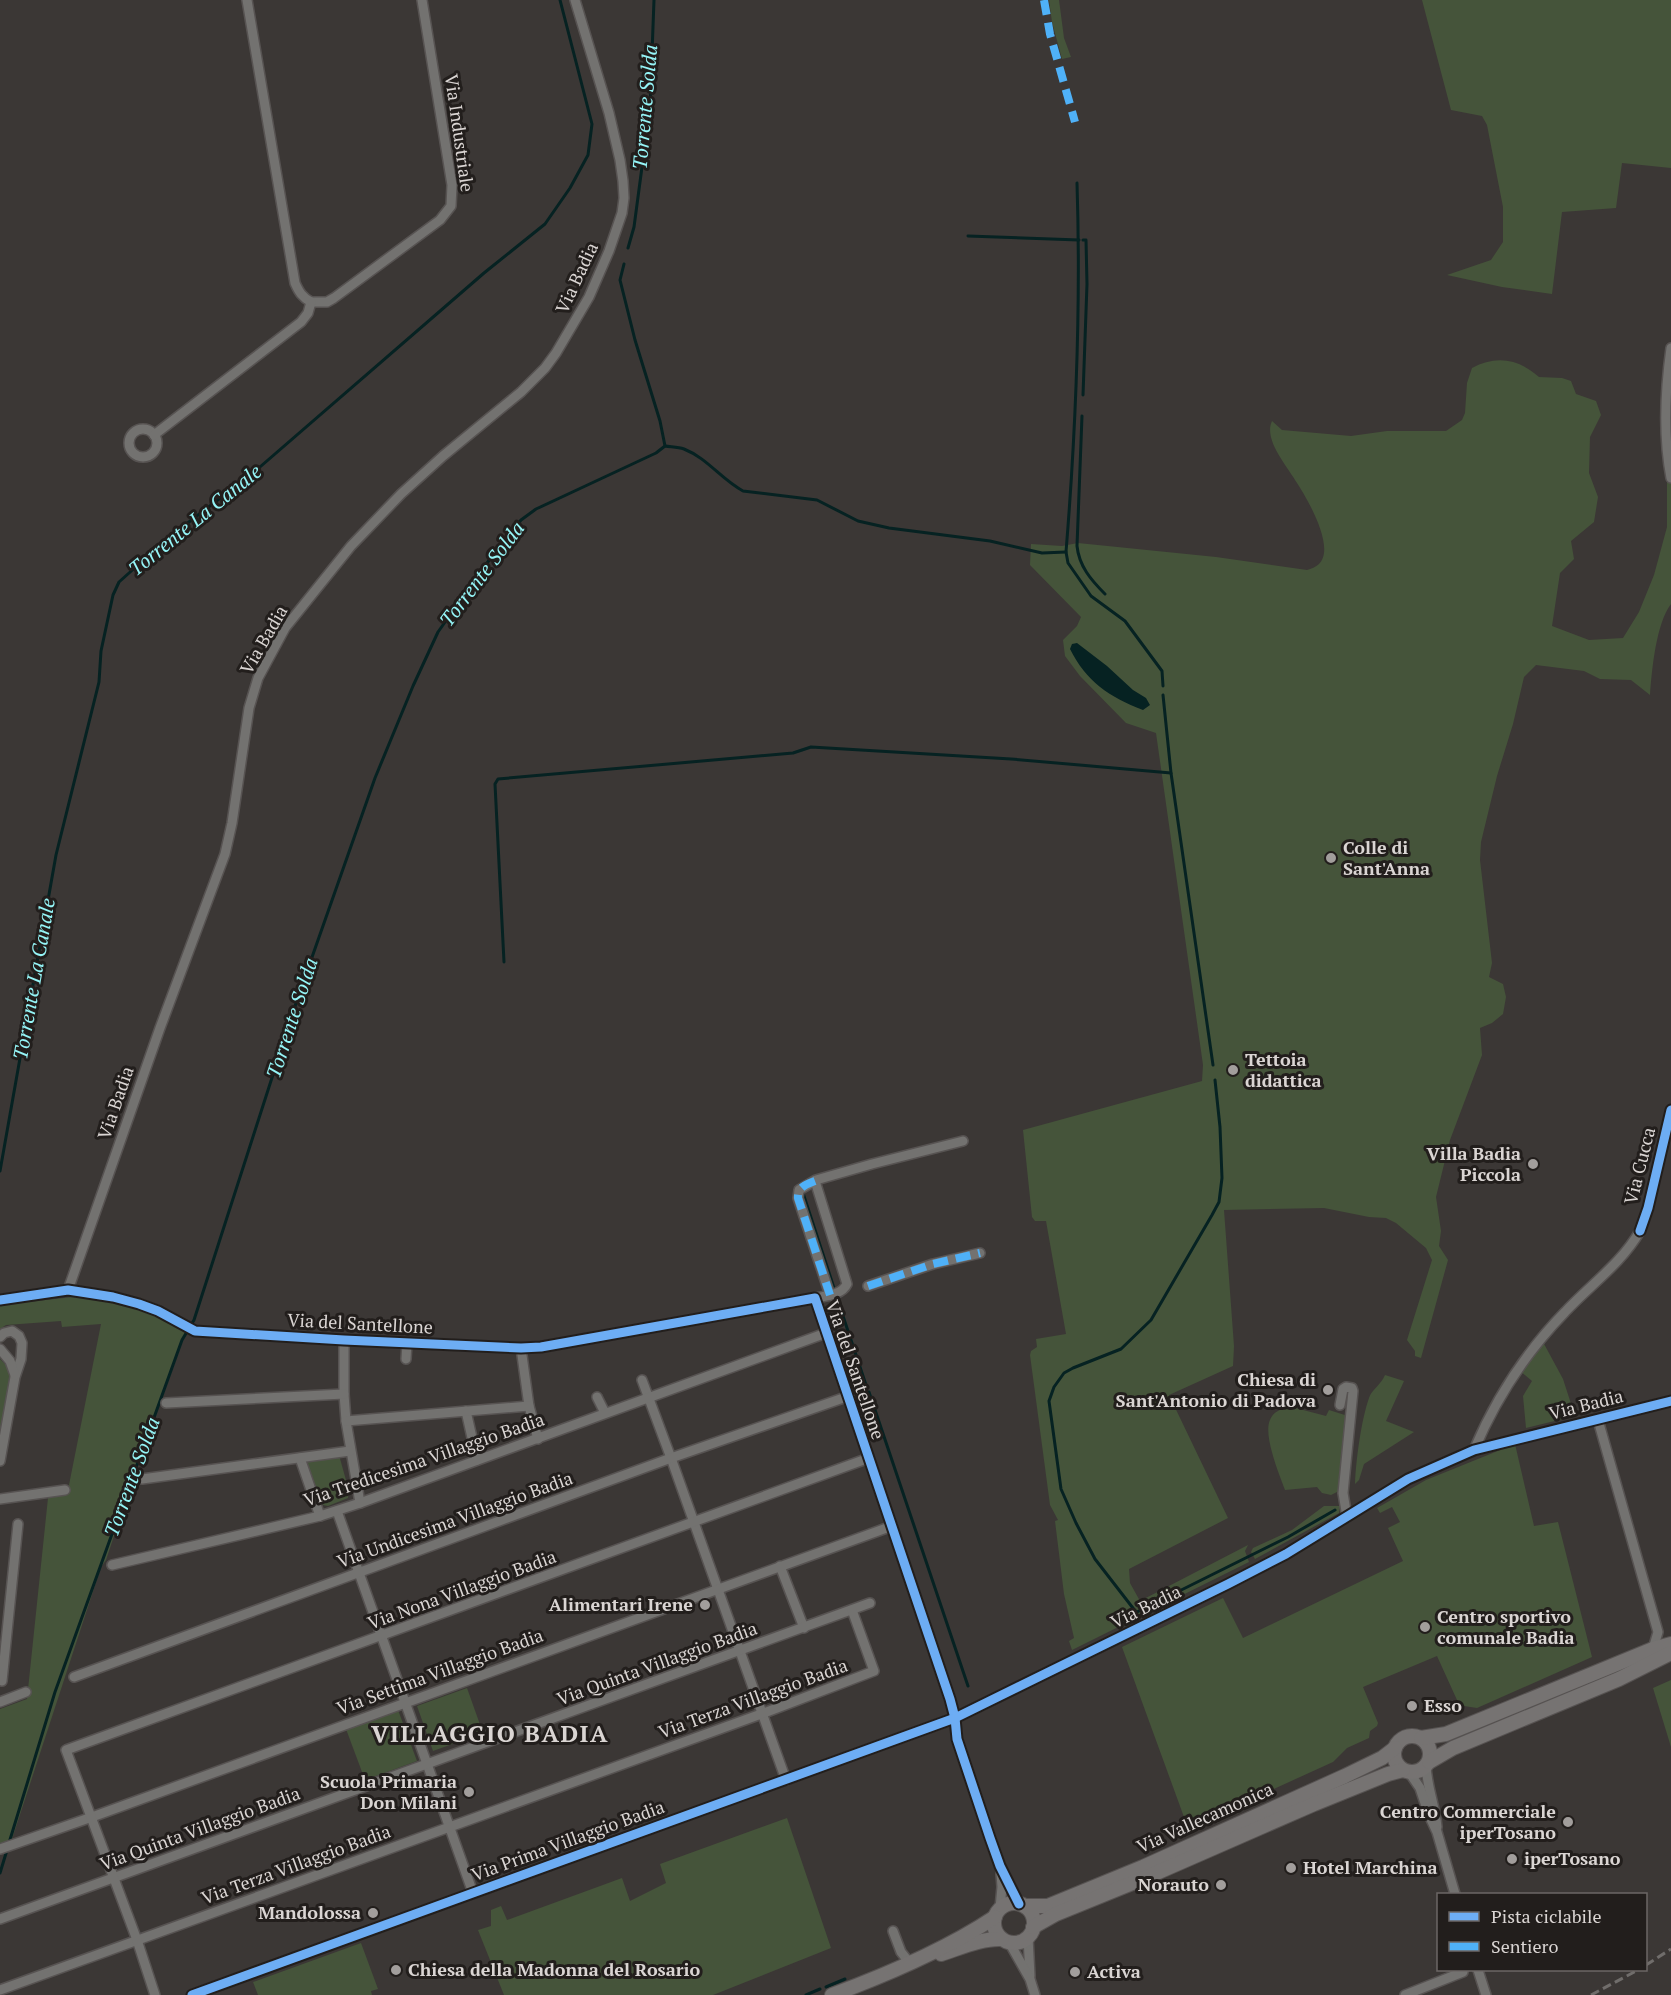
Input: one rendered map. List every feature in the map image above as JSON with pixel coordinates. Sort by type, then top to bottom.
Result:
[{"type":"main road","points":[[1671,1644],[1653,1649],[1446,1734],[1401,1739],[1395,1748],[1396,1763],[1406,1771],[1418,1772],[1453,1748],[1618,1679],[1671,1653]]},
{"type":"main road","points":[[1421,1738],[1430,1748],[1428,1764]]},
{"type":"main road","name":"Via Vallecamonica","points":[[1022,1905],[1047,1905],[1143,1867],[1345,1776],[1382,1758],[1395,1748]]},
{"type":"main road","name":"Via Vallecamonica","points":[[1031,1932],[1056,1914],[1148,1877],[1314,1804],[1388,1774],[1406,1771]]},
{"type":"main road","points":[[832,1995],[904,1965],[974,1931],[1006,1905],[1022,1905],[1031,1913],[1031,1932],[1020,1942],[994,1939],[904,1965]]},
{"type":"main road","points":[[998,1913],[994,1927],[1006,1941]]},
{"type":"street","points":[[154,435],[301,322],[308,313],[311,302],[304,299],[298,291],[293,273],[247,0]]},
{"type":"street","name":"Via Industriale","points":[[311,302],[327,302],[334,298],[440,220],[451,206],[452,185],[422,0]]},
{"type":"street","name":"Via Badia","points":[[68,1290],[160,1028],[225,854],[232,823],[249,708],[258,678],[285,628],[351,546],[443,456],[521,392],[545,368],[589,297],[609,251],[622,213],[624,198],[621,171],[606,102],[575,0]]},
{"type":"street","points":[[1671,348],[1666,384],[1666,421],[1671,478]]},
{"type":"street","points":[[830,1295],[798,1198],[797,1194],[802,1187],[872,1164],[963,1141]]},
{"type":"street","name":"Via del Santellone","points":[[68,1290],[113,1298],[158,1311],[195,1331],[407,1343],[541,1347],[815,1299],[842,1291],[847,1284],[815,1181]]},
{"type":"street","name":"Via Cucca","points":[[1474,1450],[1491,1412],[1517,1370],[1550,1327],[1613,1265],[1640,1231]]},
{"type":"street","points":[[868,1286],[933,1264],[980,1253]]},
{"type":"street","points":[[0,1300],[68,1290]]},
{"type":"street","name":"Via del Santellone","points":[[815,1299],[950,1699],[957,1739],[1000,1866],[1022,1905]]},
{"type":"street","points":[[0,1337],[8,1332],[16,1333],[21,1339],[21,1359],[15,1377],[0,1461]]},
{"type":"street","name":"Via Tredicesima Villaggio Badia","points":[[112,1565],[337,1511],[826,1333]]},
{"type":"street","points":[[344,1340],[346,1422],[360,1503]]},
{"type":"street","name":"Via del Santellone","points":[[406,1359],[407,1343]]},
{"type":"street","points":[[2,1352],[13,1355],[21,1347]]},
{"type":"street","points":[[521,1348],[529,1406],[538,1439]]},
{"type":"street","points":[[2,1352],[12,1365],[15,1377]]},
{"type":"street","points":[[642,1380],[764,1713],[786,1780]]},
{"type":"street","points":[[1340,1405],[1343,1389],[1352,1388],[1343,1493],[1347,1516]]},
{"type":"street","points":[[165,1403],[344,1394]]},
{"type":"street","name":"Via Undicesima Villaggio Badia","points":[[74,1677],[671,1458],[849,1396]]},
{"type":"street","points":[[597,1397],[605,1413]]},
{"type":"street","name":"Via Badia","points":[[955,1718],[1286,1554],[1408,1479],[1439,1464],[1474,1450],[1671,1401]]},
{"type":"street","points":[[346,1422],[529,1406]]},
{"type":"street","points":[[466,1411],[477,1460]]},
{"type":"street","points":[[1598,1420],[1658,1632],[1653,1649]]},
{"type":"street","points":[[142,1479],[350,1451]]},
{"type":"street","points":[[300,1458],[320,1516]]},
{"type":"street","name":"Via Nona Villaggio Badia","points":[[92,1817],[66,1750],[868,1458]]},
{"type":"street","points":[[0,1499],[64,1490]]},
{"type":"street","points":[[337,1511],[473,1893]]},
{"type":"street","points":[[2,1681],[18,1524]]},
{"type":"street","name":"Via Settima Villaggio Badia","points":[[6,1846],[92,1817],[892,1526]]},
{"type":"street","points":[[780,1566],[804,1628]]},
{"type":"street","points":[[0,1591],[11,1589]]},
{"type":"street","name":"Via Quinta Villaggio Badia","points":[[0,1919],[870,1604]]},
{"type":"street","name":"Via Terza Villaggio Badia","points":[[0,1990],[874,1671],[852,1610]]},
{"type":"street","points":[[0,1702],[26,1692]]},
{"type":"street","name":"Via Prima Villaggio Badia","points":[[192,1995],[955,1718]]},
{"type":"street","points":[[1428,1764],[1427,1780],[1436,1813],[1437,1832]]},
{"type":"street","points":[[1406,1771],[1420,1788],[1437,1832],[1455,1893]]},
{"type":"street","points":[[92,1817],[155,1995]]},
{"type":"street","name":"Via del Santellone","points":[[998,1913],[1002,1887],[1000,1866]]},
{"type":"street","points":[[893,1931],[904,1965]]},
{"type":"street","points":[[1030,1979],[1031,1932]]},
{"type":"street","points":[[1006,1941],[1030,1979],[1035,1995]]},
{"type":"street","points":[[1478,1971],[1486,1995]]},
{"type":"street","points":[[1405,1995],[1463,1972]]},
{"type":"green space","points":[[1049,0],[1059,0],[1064,38],[1071,57],[1062,59],[1052,22]]},
{"type":"green space","points":[[1422,0],[1671,0],[1671,168],[1622,163],[1616,208],[1562,212],[1552,294],[1502,287],[1447,275],[1491,260],[1503,242],[1503,207],[1487,125],[1482,116],[1451,110]]},
{"type":"green space","points":[[1671,354],[1671,604],[1658,635],[1650,695],[1631,680],[1600,679],[1584,671],[1536,665],[1524,677],[1497,776],[1481,842],[1480,860],[1492,963],[1489,977],[1503,984],[1506,997],[1503,1014],[1492,1023],[1480,1028],[1482,1055],[1450,1140],[1436,1197],[1441,1231],[1439,1246],[1448,1260],[1421,1358],[1415,1356],[1415,1351],[1407,1340],[1432,1260],[1426,1248],[1396,1223],[1386,1218],[1324,1208],[1224,1210],[1234,1346],[1233,1366],[1169,1395],[1228,1518],[1129,1569],[1130,1583],[1140,1601],[1248,1545],[1245,1551],[1249,1562],[1072,1650],[1069,1641],[1074,1638],[1064,1594],[1055,1521],[1058,1520],[1050,1505],[1030,1355],[1031,1351],[1037,1347],[1036,1339],[1066,1334],[1046,1221],[1035,1221],[1032,1217],[1023,1130],[1202,1081],[1203,1065],[1156,733],[1126,723],[1080,676],[1065,656],[1063,640],[1077,626],[1081,617],[1030,565],[1031,544],[1062,546],[1078,543],[1216,557],[1307,570],[1319,564],[1323,557],[1322,535],[1307,500],[1274,445],[1270,428],[1272,421],[1282,430],[1351,436],[1387,431],[1446,431],[1462,420],[1465,413],[1467,383],[1472,368],[1490,361],[1507,361],[1523,366],[1539,377],[1562,378],[1571,381],[1576,394],[1596,401],[1601,415],[1590,437],[1589,473],[1598,497],[1594,522],[1571,541],[1574,559],[1560,573],[1552,626],[1589,640],[1623,638],[1639,612],[1654,575],[1667,527],[1667,442]]},
{"type":"green space","points":[[73,1297],[137,1308],[186,1332],[106,1560],[101,1567],[12,1839],[0,1844],[0,1709],[27,1699],[48,1498],[67,1495],[101,1324],[62,1327],[61,1321],[6,1325],[0,1329],[0,1305]]},
{"type":"green space","points":[[1543,1342],[1563,1379],[1575,1416],[1526,1428],[1523,1396],[1532,1381],[1520,1371]]},
{"type":"green space","points":[[0,1359],[12,1375],[0,1437]]},
{"type":"green space","points":[[1385,1375],[1404,1381],[1386,1421],[1414,1432],[1364,1464],[1359,1480],[1355,1484],[1359,1441],[1366,1407],[1370,1395]]},
{"type":"green space","points":[[1288,1406],[1326,1416],[1329,1410],[1348,1416],[1341,1490],[1331,1495],[1322,1493],[1317,1487],[1285,1490],[1273,1455],[1268,1427],[1273,1415]]},
{"type":"green space","name":"Centro sportivo comunale Badia","points":[[1515,1444],[1534,1526],[1558,1522],[1592,1657],[1477,1708],[1464,1706],[1457,1700],[1437,1656],[1363,1687],[1378,1723],[1370,1731],[1369,1738],[1347,1748],[1333,1762],[1188,1828],[1122,1647],[1223,1598],[1243,1638],[1403,1561],[1388,1528],[1400,1522],[1392,1507],[1380,1513],[1377,1508],[1426,1480]]},
{"type":"green space","points":[[339,1455],[349,1491],[348,1498],[328,1506],[323,1505],[306,1460]]},
{"type":"green space","points":[[1324,1506],[1340,1506],[1339,1513],[1255,1559],[1251,1552],[1253,1548],[1292,1530]]},
{"type":"green space","points":[[1671,1680],[1671,1747],[1653,1688]]},
{"type":"green space","points":[[467,1688],[483,1733],[433,1751],[417,1706]]},
{"type":"green space","points":[[398,1710],[417,1761],[365,1780],[346,1729]]},
{"type":"green space","points":[[787,1818],[831,1948],[713,1995],[504,1995],[478,1930],[491,1926],[491,1910],[501,1906],[507,1920],[622,1878],[630,1901],[666,1883],[660,1864]]},
{"type":"green space","points":[[361,1943],[378,1989],[371,1991],[372,1995],[258,1995],[253,1982]]},
{"type":"water","points":[[1077,643],[1133,690],[1146,698],[1150,705],[1143,710],[1100,687],[1083,670],[1070,649],[1072,644]]},
{"type":"waterway","name":"Torrente La Canale","points":[[0,1171],[56,855],[99,682],[101,651],[113,595],[119,582],[168,538],[253,473],[484,273],[545,224],[570,188],[588,155],[592,124],[560,0]]},
{"type":"waterway","name":"Torrente Solda","points":[[628,248],[634,227],[650,107],[654,0]]},
{"type":"waterway","points":[[1077,183],[1077,368],[1066,552],[1068,563],[1091,596],[1125,621],[1162,671],[1163,686]]},
{"type":"waterway","points":[[968,236],[1079,240]]},
{"type":"waterway","points":[[1083,240],[1086,240],[1087,284],[1083,395]]},
{"type":"waterway","name":"Torrente Solda","points":[[9,1843],[55,1692],[182,1340],[194,1320],[298,997],[375,778],[438,632],[521,520],[536,509],[656,453],[665,446],[620,280],[624,264]]},
{"type":"waterway","points":[[1082,416],[1077,546],[1086,572],[1105,594]]},
{"type":"waterway","points":[[665,446],[682,448],[692,453],[743,491],[817,500],[858,521],[889,528],[990,541],[1042,553],[1066,552]]},
{"type":"waterway","points":[[1163,695],[1171,773],[1213,1065]]},
{"type":"waterway","points":[[504,962],[495,784],[498,779],[793,753],[811,747],[1011,759],[1171,773]]},
{"type":"waterway","points":[[1136,1612],[1095,1559],[1061,1489],[1049,1401],[1054,1387],[1064,1373],[1121,1349],[1151,1320],[1219,1202],[1222,1178],[1215,1080]]},
{"type":"waterway","points":[[803,1193],[834,1288]]},
{"type":"waterway","points":[[837,1298],[866,1385]]},
{"type":"waterway","points":[[869,1392],[968,1686]]},
{"type":"waterway","points":[[1137,1612],[1288,1537],[1335,1510]]},
{"type":"waterway","name":"Torrente Solda","points":[[0,1873],[7,1850]]},
{"type":"waterway","points":[[826,1987],[845,1979]]},
{"type":"waterway","points":[[806,1995],[820,1989]]},
{"type":"railway","points":[[1647,1964],[1671,1949]]},
{"type":"railway","points":[[1591,1995],[1636,1971]]},
{"type":"marked path","points":[[1044,0],[1050,34],[1075,122]]},
{"type":"marked path","points":[[815,1181],[801,1189],[798,1198],[830,1295]]},
{"type":"marked path","points":[[868,1286],[933,1264],[980,1253]]},
{"type":"cycle path","points":[[1640,1231],[1648,1208],[1671,1110]]},
{"type":"cycle path","points":[[0,1300],[68,1290],[113,1297],[139,1304],[158,1311],[195,1331],[521,1348],[541,1347],[815,1298],[950,1699],[957,1739],[990,1838],[1000,1866],[1019,1904]]},
{"type":"cycle path","points":[[192,1995],[955,1718],[1228,1584],[1286,1554],[1408,1479],[1474,1450],[1671,1401]]},
{"type":"place","name":"Colle di Sant'Anna","points":[[1331,858]]},
{"type":"place","name":"Tettoia didattica","points":[[1233,1070]]},
{"type":"place","name":"Villa Badia Piccola","points":[[1533,1164]]},
{"type":"place","name":"Chiesa di Sant'Antonio di Padova","points":[[1328,1390]]},
{"type":"place","name":"Alimentari Irene","points":[[705,1605]]},
{"type":"place","name":"Centro sportivo comunale Badia","points":[[1425,1627]]},
{"type":"place","name":"Esso","points":[[1412,1706]]},
{"type":"place","name":"Scuola Primaria Don Milani","points":[[469,1792]]},
{"type":"place","name":"Centro Commerciale iperTosano","points":[[1568,1822]]},
{"type":"place","name":"iperTosano","points":[[1512,1859]]},
{"type":"place","name":"Hotel Marchina","points":[[1291,1868]]},
{"type":"place","name":"Norauto","points":[[1221,1885]]},
{"type":"place","name":"Mandolossa","points":[[373,1913]]},
{"type":"place","name":"Chiesa della Madonna del Rosario","points":[[396,1970]]},
{"type":"place","name":"Activa","points":[[1075,1972]]},
{"type":"district","name":"VILLAGGIO BADIA","points":[[490,1734]]}]
